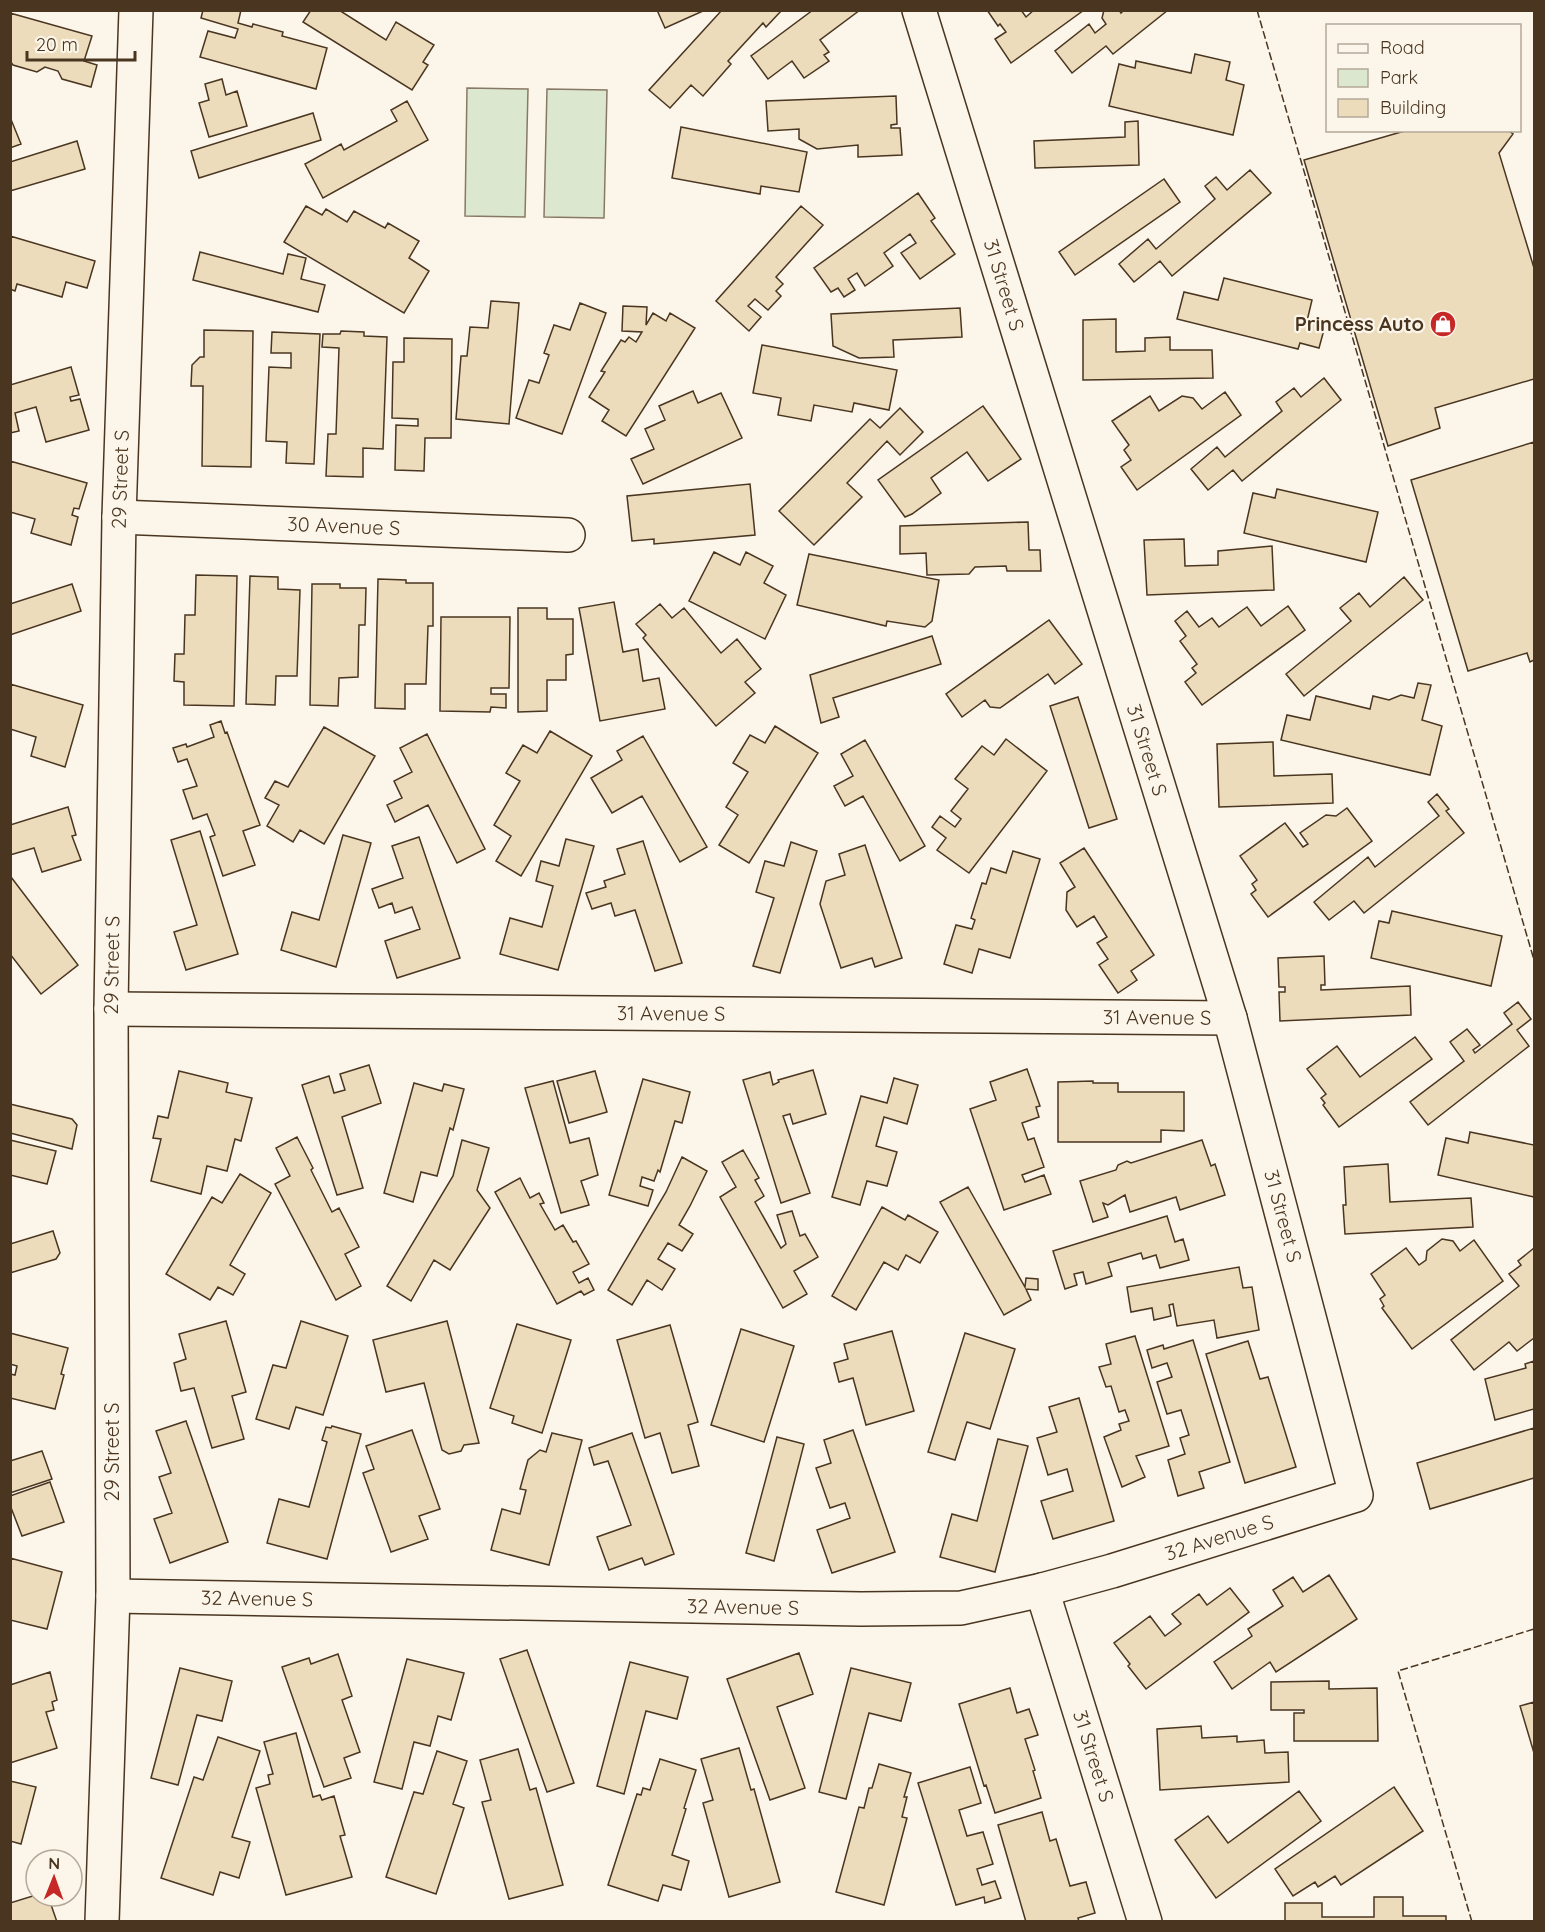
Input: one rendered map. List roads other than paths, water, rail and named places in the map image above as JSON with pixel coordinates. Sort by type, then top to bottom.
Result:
[{"type":"street","name":"29 Street S","points":[[102,1922],[113,1596],[111,1009],[119,517],[136,10]]},
{"type":"street","name":"31 Street S","points":[[918,10],[1230,1018],[1356,1495]]},
{"type":"street","name":"30 Avenue S","points":[[119,517],[568,536]]},
{"type":"street","name":"31 Avenue S","points":[[111,1009],[1230,1018]]},
{"type":"street","name":"32 Avenue S","points":[[113,1596],[883,1609],[961,1608],[1042,1590],[1124,1568],[1356,1495]]},
{"type":"street","name":"31 Street S","points":[[1042,1590],[1145,1922]]},
{"type":"place","name":"Princess Auto","points":[[1443,324]]}]
